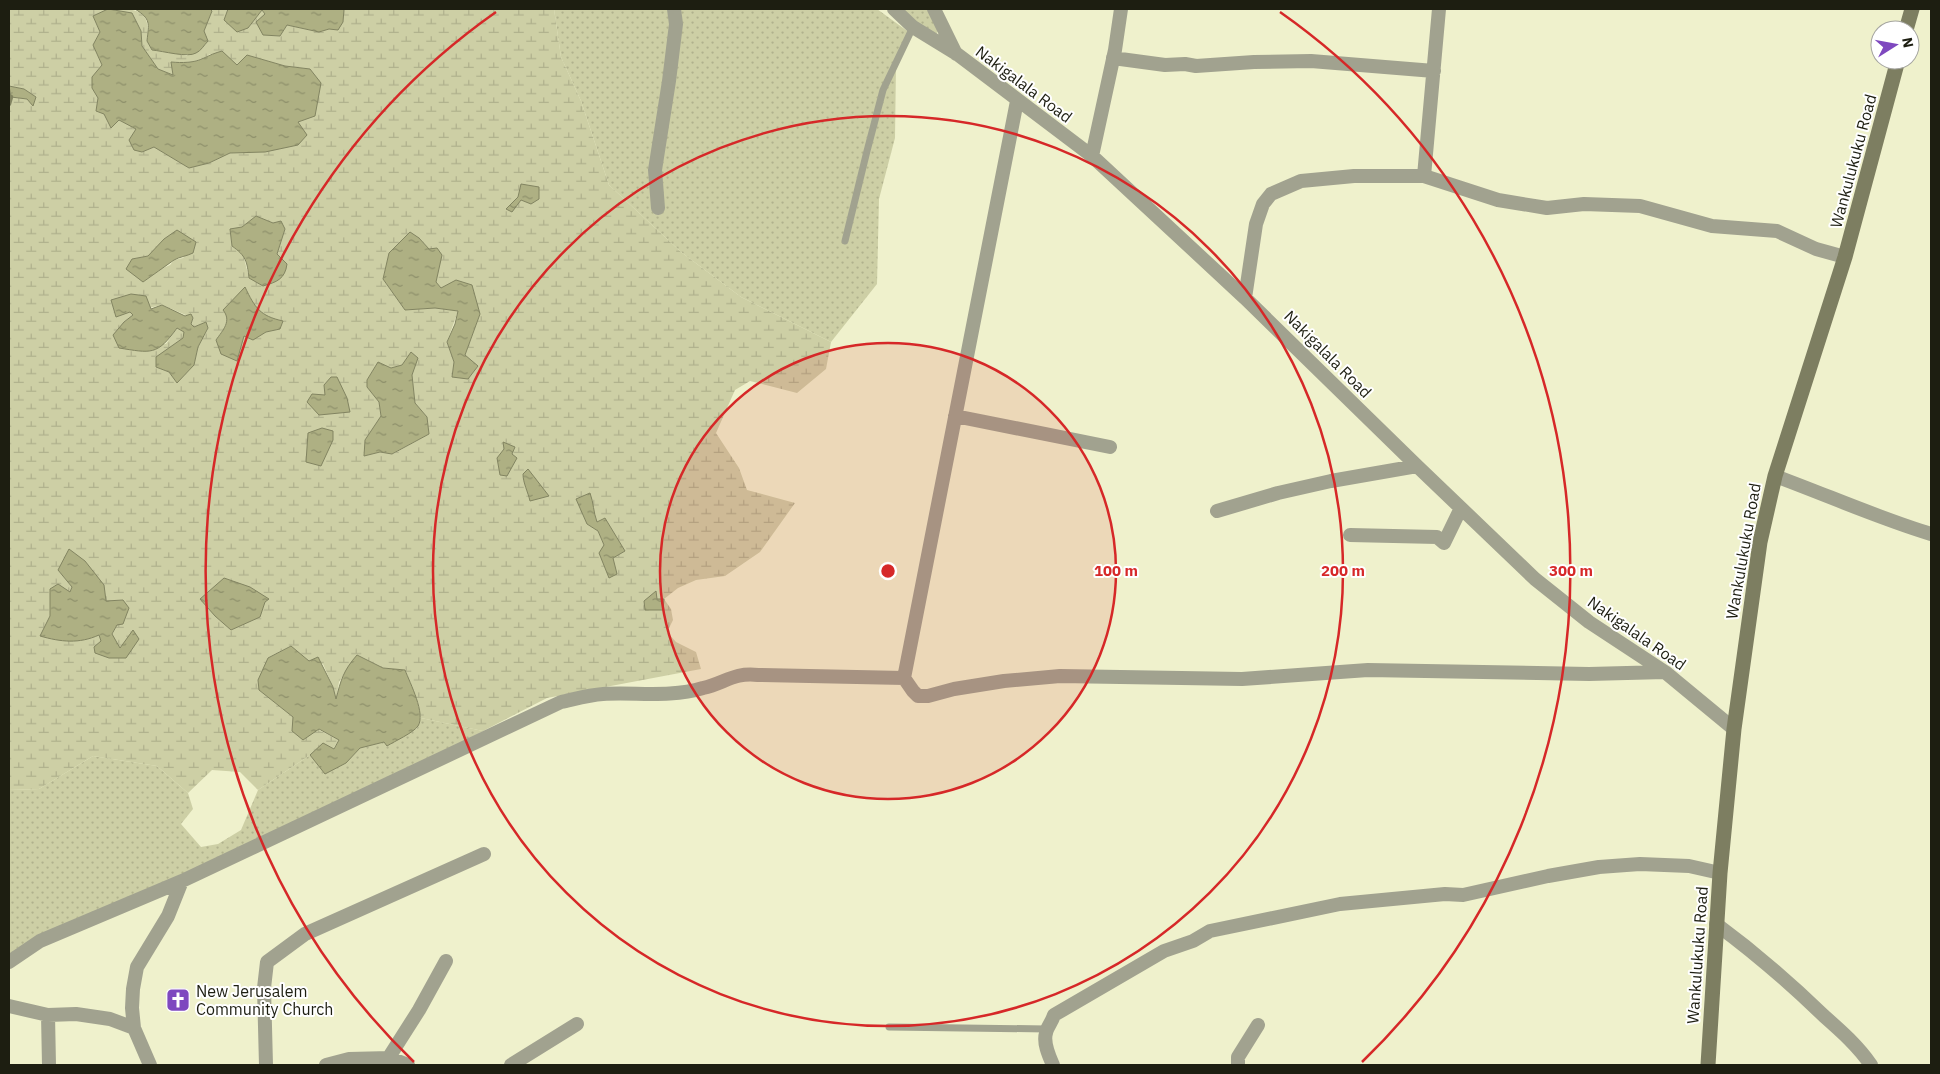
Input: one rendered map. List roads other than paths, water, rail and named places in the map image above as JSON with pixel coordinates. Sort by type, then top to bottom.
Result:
[{"type":"main road","name":"Wankulukuku Road","points":[[1708,1065],[1716,924],[1734,729],[1760,542],[1775,476],[1845,257],[1895,70]]},
{"type":"street","points":[[658,208],[656,170],[676,24],[674,9]]},
{"type":"street","name":"Nakigalala Road","points":[[894,9],[913,27],[957,54],[1016,101],[1092,156],[1245,298],[1417,466],[1558,599],[1589,622],[1665,672],[1734,729]]},
{"type":"street","points":[[934,9],[957,54]]},
{"type":"street","points":[[1092,156],[1113,58],[1121,9]]},
{"type":"street","points":[[1424,176],[1439,9]]},
{"type":"street","points":[[1113,58],[1164,65],[1185,64],[1196,66],[1311,61],[1434,71]]},
{"type":"street","points":[[1016,101],[904,678],[918,696],[928,696],[954,689],[1004,681],[1060,676],[1242,679],[1368,670],[1589,674],[1665,672]]},
{"type":"street","points":[[1245,298],[1256,224],[1263,204],[1271,194],[1301,181],[1354,176],[1424,176],[1498,200],[1547,208],[1593,204],[1640,206],[1712,226],[1777,231],[1816,249],[1845,257]]},
{"type":"street","points":[[955,416],[1110,447]]},
{"type":"street","points":[[1217,511],[1278,493],[1331,481],[1417,466]]},
{"type":"street","points":[[1775,476],[1892,522],[1931,534]]},
{"type":"street","points":[[1350,535],[1437,537],[1444,543],[1461,508]]},
{"type":"street","points":[[9,962],[40,941],[182,881],[561,702],[603,694],[648,696],[686,692],[702,689],[733,676],[745,674],[904,678]]},
{"type":"street","points":[[266,1065],[264,988],[267,962],[305,934],[484,854]]},
{"type":"street","points":[[1052,1065],[1045,1035],[1054,1015],[1164,951],[1193,941],[1210,931],[1340,904],[1445,894],[1463,895],[1548,876],[1599,868],[1640,864],[1689,866],[1720,873]]},
{"type":"street","points":[[150,1065],[134,1028],[133,989],[137,967],[168,916],[182,881]]},
{"type":"street","points":[[1716,924],[1757,955],[1809,1002],[1862,1052],[1871,1065]]},
{"type":"street","points":[[387,1062],[446,961]]},
{"type":"street","points":[[9,1006],[48,1015],[76,1014],[110,1019],[134,1028]]},
{"type":"street","points":[[48,1015],[49,1065]]},
{"type":"street","points":[[511,1065],[577,1024]]},
{"type":"street","points":[[1238,1065],[1238,1057],[1258,1025]]},
{"type":"street","points":[[326,1065],[349,1059],[408,1065]]},
{"type":"lane","points":[[845,241],[866,151],[883,90],[913,27]]},
{"type":"lane","points":[[889,1028],[1047,1029]]},
{"type":"water","points":[[108,9],[132,13],[141,31],[142,46],[158,69],[173,75],[171,62],[196,61],[222,51],[237,65],[247,55],[285,66],[310,69],[321,83],[315,116],[298,122],[307,135],[298,145],[265,152],[230,153],[209,163],[189,168],[154,147],[142,152],[134,150],[129,140],[136,129],[119,120],[111,128],[104,114],[96,111],[98,98],[92,88],[92,77],[102,65],[93,45],[100,32],[93,16]]},
{"type":"water","points":[[135,9],[210,9],[212,11],[204,31],[208,41],[199,51],[192,54],[181,55],[152,50],[147,41],[148,22]]},
{"type":"water","points":[[228,9],[344,9],[343,22],[338,30],[329,29],[319,32],[287,25],[280,36],[263,35],[256,22],[265,14],[262,10],[248,28],[237,32],[224,20]]},
{"type":"water","points":[[9,86],[24,89],[36,97],[33,106],[27,99],[11,97]]},
{"type":"water","points":[[521,184],[539,187],[539,199],[531,204],[521,200],[512,212],[506,209],[518,197]]},
{"type":"water","points":[[256,216],[273,223],[281,221],[285,229],[277,254],[287,264],[286,269],[280,279],[263,286],[249,278],[245,259],[232,246],[230,229],[242,227]]},
{"type":"water","points":[[177,230],[196,242],[193,253],[174,260],[143,282],[126,269],[132,259],[148,256],[164,239]]},
{"type":"water","points":[[410,232],[419,238],[429,249],[437,248],[442,255],[436,282],[441,288],[456,280],[472,285],[480,314],[465,355],[478,366],[468,379],[452,377],[454,362],[447,342],[455,324],[458,311],[435,308],[405,310],[383,279],[389,253]]},
{"type":"water","points":[[245,287],[259,310],[269,317],[283,321],[280,329],[266,332],[253,340],[244,336],[237,361],[221,354],[216,340],[227,322],[226,314],[223,310]]},
{"type":"water","points":[[131,294],[146,296],[151,309],[162,305],[185,316],[191,314],[193,318],[191,324],[194,327],[206,322],[208,328],[198,347],[194,365],[177,383],[169,372],[156,367],[156,357],[183,338],[184,332],[177,328],[164,344],[152,350],[139,351],[119,348],[113,335],[133,315],[130,312],[116,317],[111,300]]},
{"type":"water","points":[[411,352],[418,358],[412,375],[415,403],[427,417],[429,434],[392,454],[380,452],[364,456],[365,440],[381,416],[379,402],[367,387],[367,380],[378,362],[391,368],[402,365]]},
{"type":"water","points":[[331,377],[337,377],[347,398],[350,412],[319,415],[307,402],[312,394],[325,395],[324,385]]},
{"type":"water","points":[[322,428],[333,431],[333,440],[321,466],[306,462],[308,433]]},
{"type":"water","points":[[503,442],[515,447],[512,454],[517,458],[507,476],[500,475],[497,458],[504,449]]},
{"type":"water","points":[[528,469],[549,496],[530,501],[523,474]]},
{"type":"water","points":[[590,493],[597,522],[605,518],[625,551],[613,558],[617,574],[609,578],[599,553],[604,545],[598,531],[587,524],[576,499]]},
{"type":"water","points":[[69,549],[85,561],[104,585],[106,601],[123,600],[129,608],[123,624],[117,625],[112,634],[120,648],[133,630],[139,639],[126,658],[109,658],[95,653],[94,647],[101,641],[99,635],[77,641],[55,640],[40,636],[50,616],[50,589],[58,584],[70,592],[72,587],[58,570]]},
{"type":"water","points":[[224,578],[250,587],[269,599],[265,602],[260,617],[231,630],[215,616],[200,599]]},
{"type":"water","points":[[656,591],[657,599],[664,599],[663,610],[645,610],[644,601]]},
{"type":"water","points":[[291,646],[309,661],[318,657],[333,687],[336,699],[343,676],[357,655],[383,668],[405,670],[419,706],[420,721],[418,726],[387,746],[384,742],[360,748],[346,763],[325,774],[310,755],[323,743],[334,749],[339,740],[319,729],[303,740],[292,731],[293,717],[259,690],[258,680],[268,658]]},
{"type":"waterway","points":[[9,104],[11,97]]},
{"type":"place","name":"New Jerusalem Community Church","points":[[178,1000]]}]
